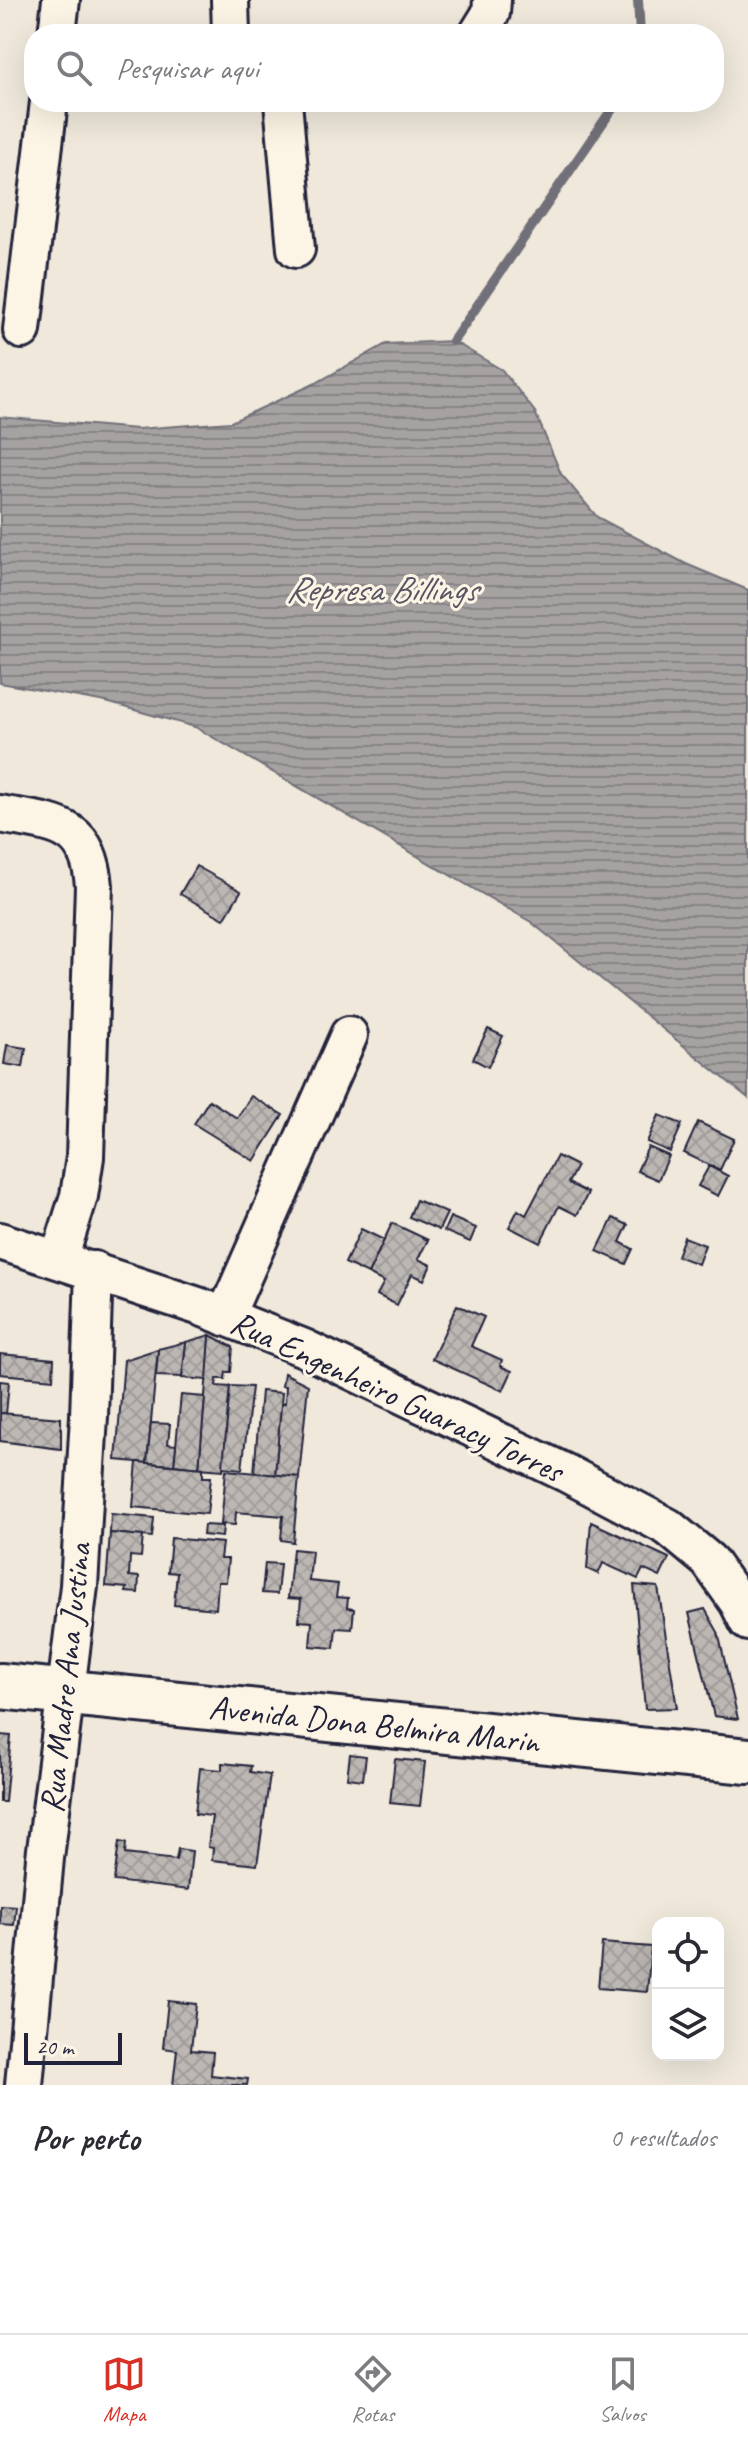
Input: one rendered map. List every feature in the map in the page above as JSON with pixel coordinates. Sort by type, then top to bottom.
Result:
[{"type":"main road","name":"Avenida Dona Belmira Marin","points":[[0,1686],[748,1761]]},
{"type":"street","points":[[230,0],[231,24]]},
{"type":"street","points":[[484,24],[491,13],[492,0]]},
{"type":"street","points":[[22,330],[48,112]]},
{"type":"street","points":[[284,112],[296,249]]},
{"type":"street","points":[[0,814],[57,825],[73,833],[93,866],[85,1157],[79,1196],[59,1259]]},
{"type":"street","points":[[225,1317],[349,1035]]},
{"type":"street","name":"Rua Engenheiro Guaracy Torres","points":[[0,1241],[94,1270],[304,1348],[566,1473],[668,1527],[709,1561],[748,1622]]},
{"type":"street","name":"Rua Madre Ana Justina","points":[[24,2085],[45,1858],[79,1586],[94,1270]]},
{"type":"water","name":"Represa Billings","points":[[453,341],[502,370],[535,412],[561,474],[597,517],[686,564],[748,590],[748,1098],[531,922],[195,727],[106,702],[0,683],[0,417],[137,429],[231,422],[316,383],[386,344]]},
{"type":"building","points":[[196,866],[241,891],[224,919],[180,894]]},
{"type":"building","points":[[488,1029],[503,1036],[488,1067],[473,1059]]},
{"type":"building","points":[[7,1045],[26,1048],[23,1067],[4,1064]]},
{"type":"building","points":[[251,1096],[283,1115],[254,1161],[194,1124],[209,1100],[237,1118]]},
{"type":"building","points":[[659,1115],[682,1124],[670,1152],[647,1142]]},
{"type":"building","points":[[698,1122],[734,1139],[720,1170],[684,1153]]},
{"type":"building","points":[[648,1147],[669,1156],[658,1180],[637,1171]]},
{"type":"building","points":[[557,1156],[577,1166],[568,1183],[588,1193],[577,1215],[559,1206],[540,1243],[509,1227],[518,1210],[526,1215]]},
{"type":"building","points":[[709,1166],[728,1176],[718,1196],[698,1186]]},
{"type":"building","points":[[416,1200],[447,1213],[439,1230],[409,1217]]},
{"type":"building","points":[[450,1217],[476,1228],[470,1242],[444,1231]]},
{"type":"building","points":[[613,1218],[628,1225],[620,1242],[633,1249],[626,1264],[597,1251]]},
{"type":"building","points":[[392,1223],[428,1240],[418,1259],[431,1265],[424,1280],[412,1274],[397,1305],[377,1295],[384,1282],[368,1274]]},
{"type":"building","points":[[361,1229],[384,1240],[368,1274],[345,1263]]},
{"type":"building","points":[[684,1237],[705,1245],[698,1264],[677,1256]]},
{"type":"building","points":[[457,1305],[484,1317],[471,1346],[502,1360],[500,1366],[512,1371],[503,1391],[432,1359]]},
{"type":"building","points":[[210,1335],[233,1347],[231,1372],[226,1372],[225,1379],[217,1379],[216,1386],[230,1387],[223,1470],[199,1468]]},
{"type":"building","points":[[210,1335],[207,1380],[182,1378],[186,1342]]},
{"type":"building","points":[[186,1342],[182,1377],[156,1376],[158,1349]]},
{"type":"building","points":[[158,1349],[147,1463],[116,1460],[124,1360]]},
{"type":"building","points":[[0,1354],[54,1359],[53,1379],[0,1374]]},
{"type":"building","points":[[284,1373],[308,1385],[299,1477],[275,1475],[281,1403],[285,1403],[286,1386],[282,1386]]},
{"type":"building","points":[[0,1381],[9,1382],[6,1414],[0,1413]]},
{"type":"building","points":[[230,1386],[252,1387],[242,1469],[223,1467]]},
{"type":"building","points":[[261,1391],[282,1393],[275,1475],[254,1473]]},
{"type":"building","points":[[181,1395],[205,1397],[199,1468],[174,1465]]},
{"type":"building","points":[[0,1413],[61,1418],[61,1449],[0,1441]]},
{"type":"building","points":[[151,1423],[170,1424],[168,1444],[176,1445],[174,1465],[147,1463]]},
{"type":"building","points":[[137,1462],[203,1468],[203,1477],[211,1477],[207,1514],[133,1507]]},
{"type":"building","points":[[226,1470],[299,1477],[293,1542],[281,1540],[283,1516],[236,1512],[235,1525],[221,1524]]},
{"type":"building","points":[[111,1514],[154,1518],[152,1537],[110,1533]]},
{"type":"building","points":[[591,1522],[669,1558],[660,1577],[643,1569],[638,1579],[603,1563],[598,1574],[587,1569]]},
{"type":"building","points":[[204,1525],[223,1526],[222,1537],[203,1535]]},
{"type":"building","points":[[110,1533],[143,1536],[141,1557],[130,1556],[129,1576],[139,1577],[138,1593],[126,1592],[127,1588],[106,1586]]},
{"type":"building","points":[[171,1538],[222,1543],[220,1559],[228,1559],[226,1582],[218,1582],[216,1609],[174,1605],[177,1573],[168,1572]]},
{"type":"building","points":[[293,1549],[312,1551],[309,1581],[338,1584],[336,1597],[348,1598],[347,1608],[354,1609],[352,1629],[336,1628],[334,1648],[310,1646],[312,1622],[299,1621],[301,1599],[288,1598]]},
{"type":"building","points":[[265,1563],[280,1564],[277,1594],[262,1593]]},
{"type":"building","points":[[634,1585],[658,1587],[677,1708],[645,1709]]},
{"type":"building","points":[[705,1609],[718,1632],[738,1719],[714,1716],[689,1613]]},
{"type":"building","points":[[0,1735],[11,1736],[5,1802],[0,1802]]},
{"type":"building","points":[[350,1754],[366,1756],[363,1780],[347,1778]]},
{"type":"building","points":[[395,1759],[425,1762],[420,1806],[390,1803]]},
{"type":"building","points":[[222,1763],[251,1766],[250,1772],[270,1775],[257,1865],[212,1860],[213,1848],[208,1847],[212,1816],[195,1814],[200,1768],[222,1770]]},
{"type":"building","points":[[119,1842],[126,1843],[125,1854],[176,1860],[178,1849],[192,1851],[188,1890],[114,1881]]},
{"type":"building","points":[[0,1905],[16,1906],[14,1925],[0,1924]]},
{"type":"building","points":[[602,1943],[651,1947],[647,1992],[598,1988]]},
{"type":"building","points":[[168,2001],[196,2004],[191,2050],[213,2052],[211,2075],[248,2079],[247,2085],[173,2085],[177,2050],[163,2048]]},
{"type":"waterway","points":[[638,0],[639,24]]},
{"type":"waterway","points":[[453,341],[610,112]]}]
